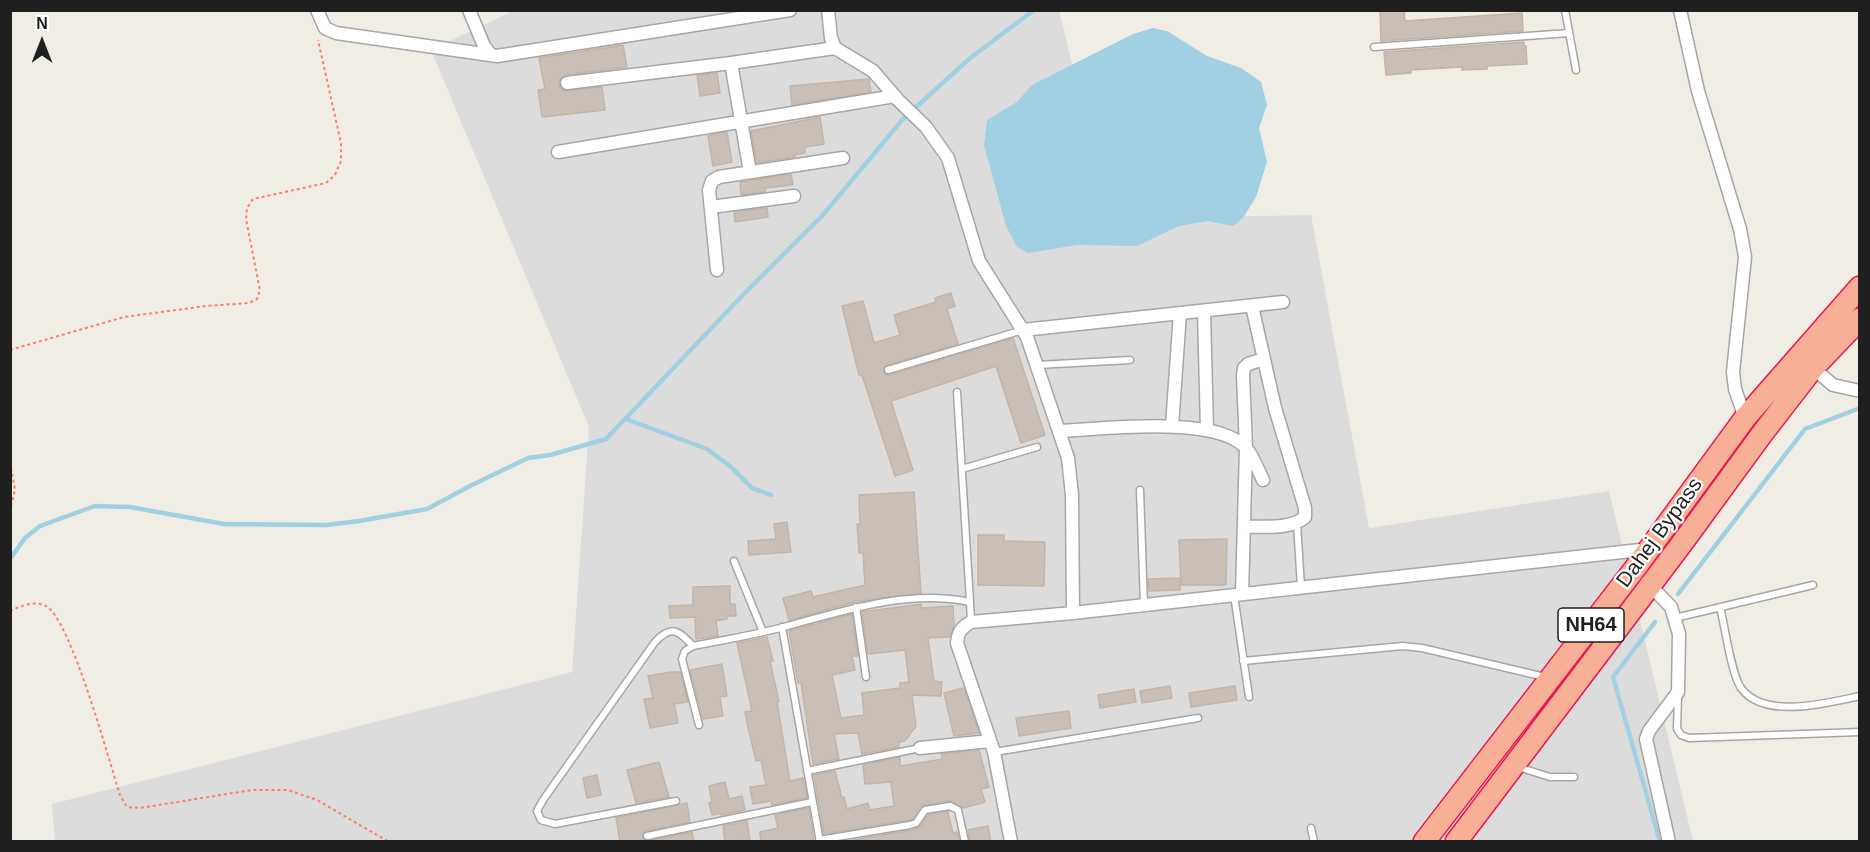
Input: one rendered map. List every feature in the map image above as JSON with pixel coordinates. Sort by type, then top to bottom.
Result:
[{"type":"highway","name":"Dahej Bypass","points":[[1456,842],[1770,423],[1860,287]]},
{"type":"highway","name":"Dahej Bypass","points":[[1424,842],[1633,571],[1750,412],[1804,370],[1860,319]]},
{"type":"street","points":[[317,10],[323,25],[336,33],[509,56],[730,15],[790,10]]},
{"type":"street","points":[[469,10],[484,46],[491,55]]},
{"type":"street","points":[[828,10],[831,38],[835,48],[873,71],[926,127],[948,158],[980,261],[1023,330],[1068,458],[1071,484],[1073,613]]},
{"type":"street","points":[[1680,10],[1698,91],[1740,229],[1745,257],[1733,372],[1735,389],[1750,412]]},
{"type":"street","points":[[567,83],[835,48]]},
{"type":"street","points":[[731,63],[750,172]]},
{"type":"street","points":[[558,152],[897,98]]},
{"type":"street","points":[[717,270],[709,190],[712,181],[719,177],[843,158]]},
{"type":"street","points":[[711,207],[794,196]]},
{"type":"street","points":[[1023,330],[1283,302]]},
{"type":"street","points":[[1244,527],[1297,523],[1305,517],[1305,508],[1275,408],[1252,306]]},
{"type":"street","points":[[1204,311],[1207,430]]},
{"type":"street","points":[[1172,426],[1180,313]]},
{"type":"street","points":[[1238,594],[1244,527],[1246,448],[1244,368],[1248,364],[1264,359]]},
{"type":"street","points":[[1804,370],[1833,385],[1860,391]]},
{"type":"street","points":[[1060,430],[1172,426],[1207,430],[1233,438],[1246,448],[1263,480]]},
{"type":"street","points":[[1011,842],[992,746],[957,643],[958,633],[971,622],[1073,613],[1649,549]]},
{"type":"street","points":[[1633,571],[1671,607],[1679,634],[1678,692],[1649,730],[1646,739],[1669,842]]},
{"type":"street","points":[[920,748],[992,746]]},
{"type":"lane","points":[[1565,10],[1576,70]]},
{"type":"lane","points":[[1374,47],[1569,33]]},
{"type":"lane","points":[[888,369],[1023,330]]},
{"type":"lane","points":[[1037,365],[1131,360]]},
{"type":"lane","points":[[957,392],[971,622]]},
{"type":"lane","points":[[962,469],[1036,447]]},
{"type":"lane","points":[[1140,490],[1144,605]]},
{"type":"lane","points":[[1297,523],[1301,587]]},
{"type":"lane","points":[[734,561],[763,632]]},
{"type":"lane","points":[[1675,618],[1813,585]]},
{"type":"lane","points":[[1238,594],[1248,697]]},
{"type":"lane","points":[[699,725],[682,659],[685,651],[693,646],[763,632],[856,608],[901,600],[970,602]]},
{"type":"lane","points":[[856,608],[866,677]]},
{"type":"lane","points":[[1720,608],[1735,674],[1741,688],[1754,699],[1770,706],[1820,705],[1860,696]]},
{"type":"lane","points":[[782,627],[820,841],[910,825],[916,823],[926,810],[950,806],[958,810],[965,842]]},
{"type":"lane","points":[[676,801],[555,824],[542,820],[537,811],[655,642],[664,633],[674,630],[682,634],[693,646]]},
{"type":"lane","points":[[1243,661],[1402,646],[1422,648],[1551,678]]},
{"type":"lane","points":[[1678,692],[1677,729],[1681,735],[1689,738],[1860,732]]},
{"type":"lane","points":[[992,746],[1197,718]]},
{"type":"lane","points":[[807,771],[920,748]]},
{"type":"lane","points":[[1512,765],[1550,777],[1574,777]]},
{"type":"lane","points":[[647,836],[812,802]]},
{"type":"lane","points":[[1311,828],[1314,842]]},
{"type":"path","points":[[10,350],[124,318],[206,306],[249,303],[257,299],[260,290],[246,219],[247,208],[253,199],[326,183],[335,175],[340,161],[340,143],[318,39],[319,30],[323,25]]},
{"type":"path","points":[[10,462],[15,490],[10,510]]},
{"type":"path","points":[[10,611],[29,604],[41,604],[57,616],[76,658],[120,795],[127,807],[140,808],[252,790],[288,790],[317,800],[389,842]]},
{"type":"shaded area","points":[[1059,10],[1109,219],[1311,215],[1369,528],[1609,491],[1693,841],[55,842],[52,804],[572,672],[589,427],[431,50],[513,11]]},
{"type":"water","points":[[1153,28],[1167,31],[1207,56],[1241,68],[1261,82],[1267,105],[1259,128],[1267,162],[1256,197],[1243,218],[1233,226],[1208,221],[1179,226],[1137,246],[1077,245],[1028,253],[1017,247],[1006,226],[984,145],[987,120],[1017,102],[1032,85],[1133,34]]},
{"type":"building","points":[[1380,10],[1404,10],[1405,21],[1522,13],[1523,31],[1381,41]]},
{"type":"building","points":[[1524,42],[1527,64],[1487,66],[1487,69],[1462,70],[1462,67],[1411,70],[1411,73],[1386,75],[1384,52]]},
{"type":"building","points":[[623,45],[627,67],[566,75],[559,80],[560,87],[564,91],[602,87],[605,110],[542,117],[538,90],[545,89],[539,58]]},
{"type":"building","points":[[717,73],[720,93],[700,96],[697,75]]},
{"type":"building","points":[[869,79],[871,92],[792,105],[790,86]]},
{"type":"building","points":[[820,117],[824,144],[805,147],[805,153],[794,155],[795,157],[757,163],[751,131]]},
{"type":"building","points":[[727,132],[732,162],[713,166],[708,136]]},
{"type":"building","points":[[791,174],[793,185],[765,188],[765,192],[741,195],[740,182]]},
{"type":"building","points":[[767,208],[768,217],[735,222],[734,212]]},
{"type":"building","points":[[951,293],[955,306],[947,309],[958,344],[887,365],[883,368],[884,373],[889,375],[1013,338],[1045,435],[1021,443],[996,366],[891,401],[913,470],[895,476],[862,375],[859,375],[842,306],[863,301],[874,343],[900,335],[894,315],[936,302],[935,298]]},
{"type":"building","points":[[914,492],[921,593],[855,602],[789,620],[783,598],[811,591],[813,597],[865,585],[863,553],[859,553],[857,524],[860,524],[859,495]]},
{"type":"building","points":[[787,522],[791,552],[749,555],[748,541],[776,539],[774,524]]},
{"type":"building","points":[[978,535],[1004,535],[1004,541],[1045,542],[1044,586],[978,585]]},
{"type":"building","points":[[1227,539],[1226,585],[1181,585],[1179,540]]},
{"type":"building","points":[[1180,578],[1180,590],[1149,591],[1148,579]]},
{"type":"building","points":[[730,586],[730,604],[735,604],[736,616],[727,616],[727,619],[716,621],[718,636],[696,639],[695,617],[670,618],[669,606],[693,605],[693,587]]},
{"type":"building","points":[[921,604],[921,608],[953,606],[954,626],[949,637],[928,638],[934,681],[942,682],[941,696],[912,695],[916,726],[905,741],[899,742],[899,747],[862,754],[858,733],[834,734],[839,759],[813,764],[801,683],[798,683],[789,631],[852,614],[858,656],[852,656],[855,670],[832,675],[841,718],[864,715],[862,693],[900,688],[900,683],[909,682],[905,650],[868,654],[862,612]]},
{"type":"building","points":[[767,637],[773,661],[770,661],[779,702],[777,702],[790,781],[803,778],[807,798],[772,805],[771,801],[753,804],[750,787],[766,785],[761,760],[756,761],[748,727],[745,712],[752,711],[737,643]]},
{"type":"building","points":[[722,664],[727,696],[720,697],[723,716],[703,719],[690,670]]},
{"type":"building","points":[[680,672],[688,702],[674,704],[678,723],[650,728],[644,699],[653,698],[648,676]]},
{"type":"building","points":[[1170,686],[1172,698],[1142,703],[1140,691]]},
{"type":"building","points":[[1235,686],[1237,700],[1191,707],[1189,693]]},
{"type":"building","points":[[964,688],[979,733],[954,736],[944,693]]},
{"type":"building","points":[[1134,689],[1136,702],[1100,708],[1098,695]]},
{"type":"building","points":[[1069,711],[1071,728],[1019,736],[1016,718]]},
{"type":"building","points":[[979,750],[989,787],[981,789],[985,802],[963,808],[950,801],[924,805],[913,819],[824,834],[814,775],[835,771],[847,809],[868,803],[870,810],[894,806],[891,782],[865,784],[863,765],[900,757],[900,766],[943,759],[941,754]]},
{"type":"building","points":[[659,762],[669,797],[636,803],[627,770]]},
{"type":"building","points":[[597,775],[601,795],[587,798],[583,778]]},
{"type":"building","points":[[725,782],[729,799],[742,796],[745,810],[712,815],[709,786]]},
{"type":"building","points":[[687,803],[690,822],[646,831],[642,836],[648,841],[692,832],[694,842],[620,842],[616,818]]},
{"type":"building","points":[[809,808],[814,842],[761,842],[760,832],[778,828],[775,815]]},
{"type":"building","points":[[949,811],[953,833],[957,832],[960,842],[842,842],[912,830],[920,827],[928,815]]},
{"type":"building","points":[[747,821],[750,840],[725,842],[723,826]]},
{"type":"building","points":[[988,826],[991,842],[970,842],[968,830]]},
{"type":"waterway","points":[[10,559],[25,538],[40,526],[95,506],[130,507],[224,524],[326,525],[359,521],[427,509],[528,458],[550,455],[606,439],[741,297],[822,216],[903,119],[969,59],[1034,10]]},
{"type":"waterway","points":[[1678,594],[1805,429],[1860,408]]},
{"type":"waterway","points":[[626,419],[707,449],[731,467],[752,488],[771,495]]},
{"type":"waterway","points":[[1655,622],[1613,677],[1660,842]]}]
